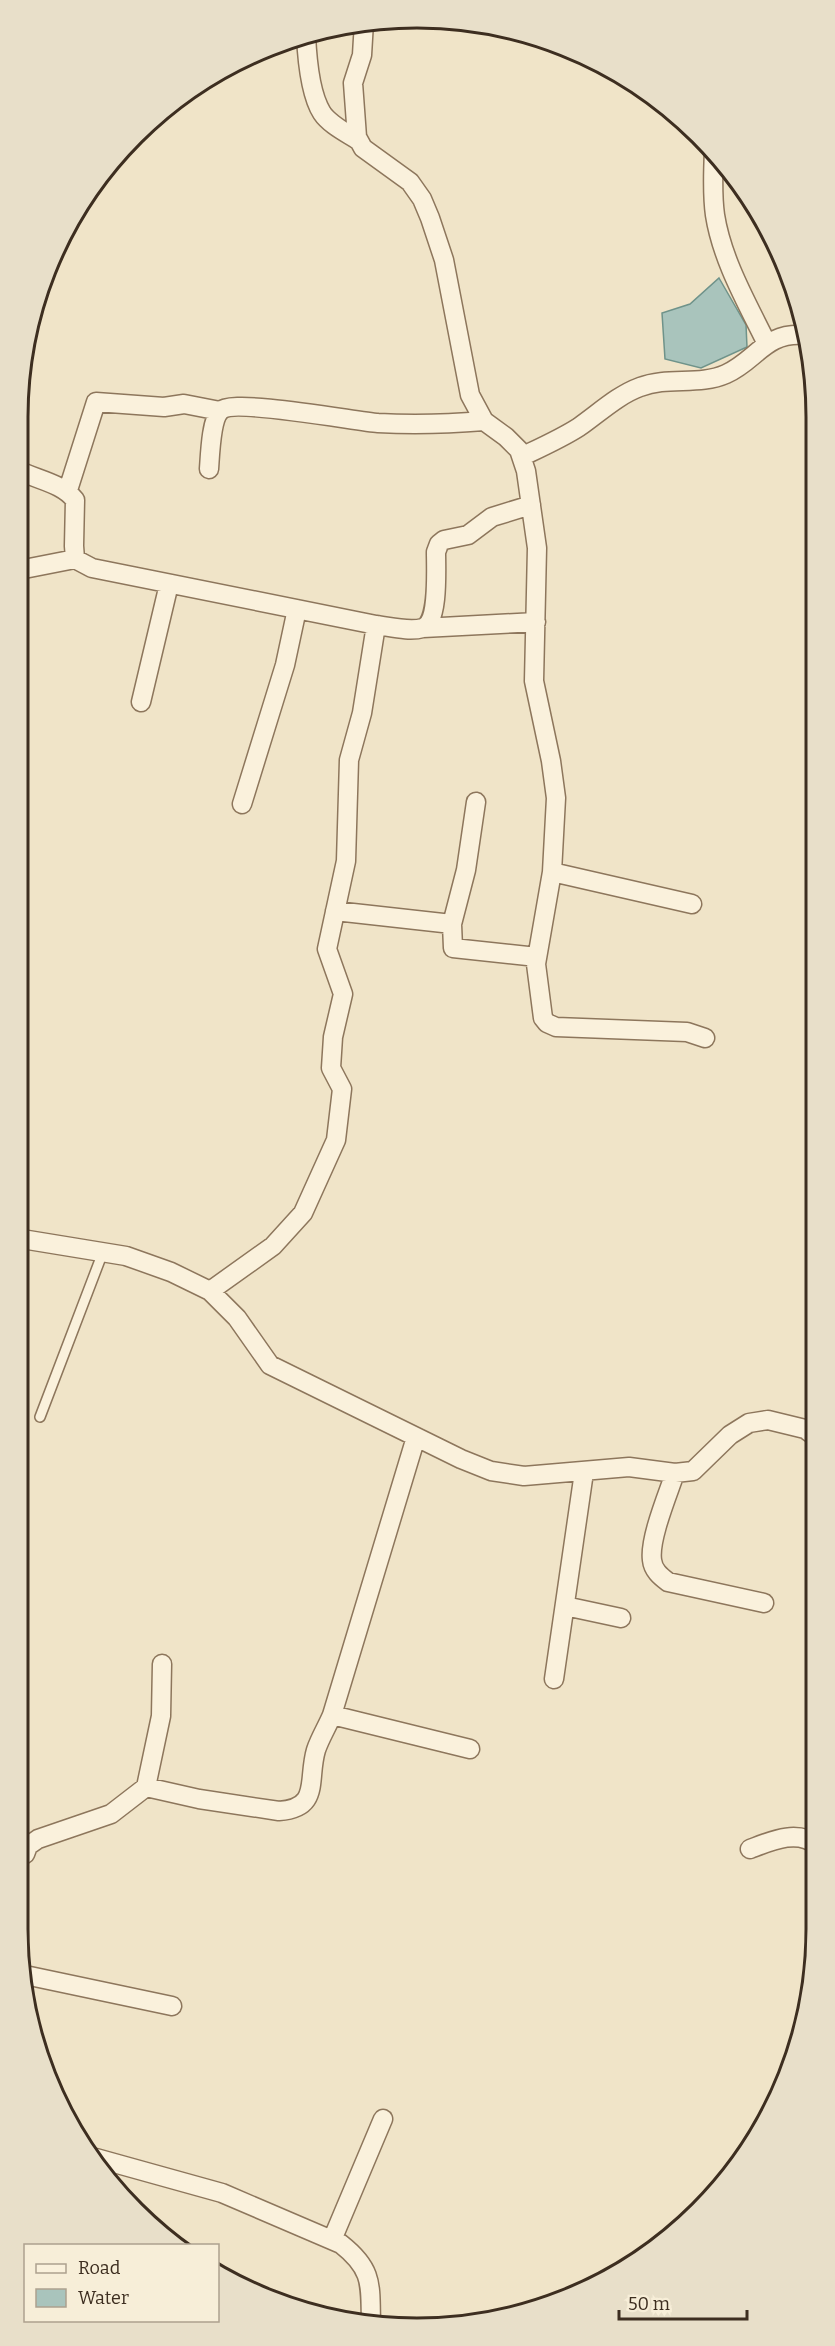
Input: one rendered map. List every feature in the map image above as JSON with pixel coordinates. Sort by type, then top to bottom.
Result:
[{"type":"street","points":[[363,33],[362,55],[352,83],[359,141],[363,148],[410,182],[419,193],[430,218],[448,277],[470,395],[484,421],[506,436],[523,456],[537,548],[534,681],[551,761],[556,798],[552,872],[536,973],[543,1018],[556,1027],[687,1032],[705,1038]]},
{"type":"street","points":[[307,45],[315,98],[323,114],[332,123],[359,141]]},
{"type":"street","points":[[714,166],[714,208],[726,256],[767,344]]},
{"type":"street","points":[[523,456],[566,435],[621,397],[640,387],[660,382],[716,378],[735,370],[767,344],[782,336],[797,335]]},
{"type":"street","points":[[68,490],[96,402],[164,407],[183,404],[220,411]]},
{"type":"street","points":[[209,469],[215,420],[220,411],[230,406],[417,425],[484,421]]},
{"type":"street","points":[[28,476],[68,490],[75,500],[75,559]]},
{"type":"street","points":[[423,628],[431,621],[434,610],[436,552],[439,544],[444,540],[468,535],[492,517],[531,505]]},
{"type":"street","points":[[28,568],[75,559],[92,568],[410,630],[536,622]]},
{"type":"street","points":[[141,702],[169,584]]},
{"type":"street","points":[[242,804],[285,665],[297,609]]},
{"type":"street","points":[[210,1291],[273,1246],[303,1213],[336,1140],[342,1089],[331,1068],[333,1037],[343,994],[327,950],[347,847],[349,760],[362,712],[376,625]]},
{"type":"street","points":[[476,802],[465,870],[452,924],[453,948],[537,957]]},
{"type":"street","points":[[552,872],[692,904]]},
{"type":"street","points":[[336,912],[452,924]]},
{"type":"street","points":[[28,1240],[126,1256],[171,1272],[210,1291],[237,1318],[270,1365],[460,1459],[491,1471],[524,1476],[629,1467],[675,1473],[693,1471],[730,1435],[749,1423],[768,1420],[806,1430]]},
{"type":"street","points":[[146,1787],[279,1811],[292,1810],[305,1803],[311,1791],[316,1750],[332,1715],[416,1437]]},
{"type":"street","points":[[554,1679],[584,1472]]},
{"type":"street","points":[[675,1473],[653,1543],[652,1560],[656,1573],[668,1582],[765,1603]]},
{"type":"street","points":[[565,1606],[621,1618]]},
{"type":"street","points":[[28,1846],[38,1839],[111,1814],[146,1787],[160,1716],[162,1664]]},
{"type":"street","points":[[332,1715],[470,1749]]},
{"type":"street","points":[[750,1849],[778,1839],[799,1837],[806,1839]]},
{"type":"street","points":[[32,1976],[172,2006]]},
{"type":"street","points":[[332,2240],[383,2120]]},
{"type":"street","points":[[106,2161],[222,2193],[341,2244],[357,2256],[365,2268],[370,2284],[371,2314]]},
{"type":"lane","points":[[40,1417],[104,1252]]},
{"type":"water","points":[[719,278],[746,325],[747,347],[701,368],[665,359],[662,313],[690,304]]}]
